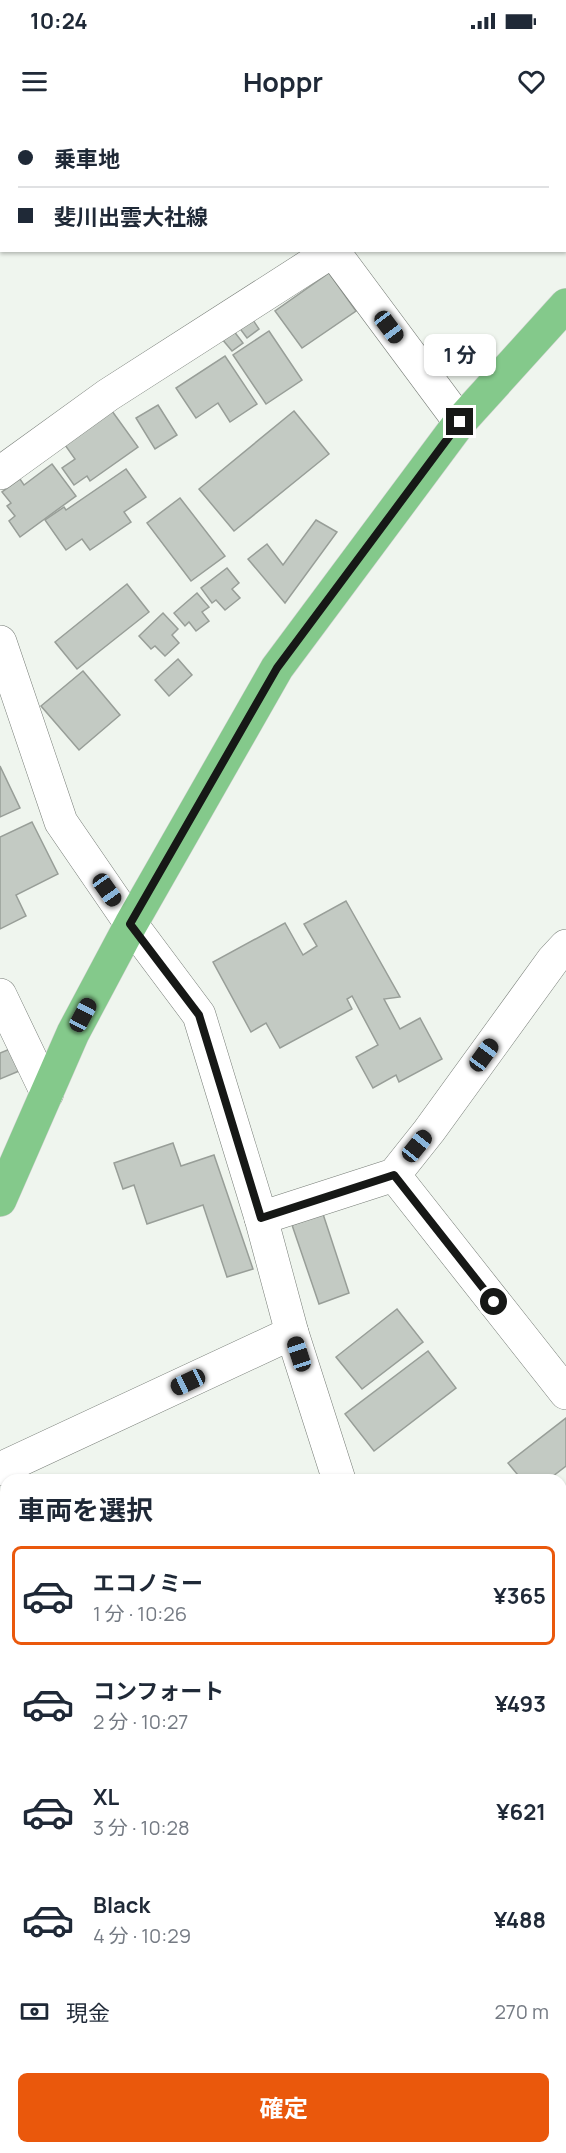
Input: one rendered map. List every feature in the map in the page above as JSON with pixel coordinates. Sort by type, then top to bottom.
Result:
[{"type":"main road","points":[[0,1200],[73,1033],[130,924],[277,668],[460,422],[566,305]]},
{"type":"street","points":[[0,473],[108,395],[331,252]]},
{"type":"street","points":[[334,252],[460,422]]},
{"type":"street","points":[[0,642],[61,822],[130,924],[199,1015],[261,1218],[292,1333],[337,1474]]},
{"type":"street","points":[[261,1218],[394,1175],[429,1131],[553,960],[566,946]]},
{"type":"street","points":[[0,995],[47,1093]]},
{"type":"street","points":[[394,1175],[566,1392]]},
{"type":"street","points":[[0,1469],[292,1333]]},
{"type":"building","points":[[329,273],[356,311],[302,348],[275,311]]},
{"type":"building","points":[[251,317],[259,329],[247,338],[238,326]]},
{"type":"building","points":[[233,330],[243,343],[232,351],[222,339]]},
{"type":"building","points":[[269,331],[302,380],[266,404],[233,355]]},
{"type":"building","points":[[225,356],[257,404],[230,422],[218,403],[196,418],[176,388]]},
{"type":"building","points":[[158,405],[177,435],[155,449],[136,418]]},
{"type":"building","points":[[112,411],[138,447],[90,481],[87,476],[74,485],[62,468],[75,459],[65,445]]},
{"type":"building","points":[[294,411],[329,454],[234,531],[199,489]]},
{"type":"building","points":[[52,464],[76,496],[20,537],[9,521],[15,516],[7,506],[11,503],[2,492],[20,479],[24,485]]},
{"type":"building","points":[[126,469],[146,497],[124,512],[131,522],[90,550],[82,539],[66,550],[45,520],[64,507],[66,510]]},
{"type":"building","points":[[180,498],[225,556],[191,581],[147,523]]},
{"type":"building","points":[[316,520],[337,532],[285,603],[248,559],[267,544],[283,565]]},
{"type":"building","points":[[227,568],[239,583],[232,589],[240,598],[225,610],[216,600],[212,603],[201,588]]},
{"type":"building","points":[[127,584],[149,612],[77,669],[55,642]]},
{"type":"building","points":[[197,593],[209,607],[202,612],[209,621],[196,631],[189,622],[185,626],[174,613]]},
{"type":"building","points":[[163,613],[178,629],[172,635],[179,643],[165,656],[155,646],[151,649],[139,636]]},
{"type":"building","points":[[178,659],[192,675],[169,696],[155,680]]},
{"type":"building","points":[[83,671],[120,715],[79,750],[41,706]]},
{"type":"building","points":[[0,766],[20,808],[0,817]]},
{"type":"building","points":[[32,822],[58,874],[16,895],[26,916],[0,929],[0,837]]},
{"type":"building","points":[[346,901],[400,997],[384,999],[400,1029],[420,1018],[442,1059],[399,1082],[396,1075],[373,1088],[356,1057],[378,1045],[352,996],[347,999],[352,1009],[280,1048],[266,1023],[251,1032],[213,962],[285,923],[303,955],[317,946],[304,924]]},
{"type":"building","points":[[10,1049],[19,1071],[0,1079],[0,1053]]},
{"type":"building","points":[[173,1143],[181,1166],[214,1155],[253,1269],[227,1277],[203,1205],[147,1224],[134,1185],[123,1189],[114,1163]]},
{"type":"building","points":[[323,1214],[349,1293],[319,1304],[292,1225]]},
{"type":"building","points":[[397,1309],[423,1342],[362,1389],[336,1357]]},
{"type":"building","points":[[428,1351],[456,1388],[374,1451],[345,1414]]},
{"type":"building","points":[[566,1418],[566,1466],[556,1474],[517,1474],[508,1463]]},
{"type":"route","points":[[460,422],[277,668],[130,924],[199,1015],[261,1218],[394,1175],[494,1302]]}]
